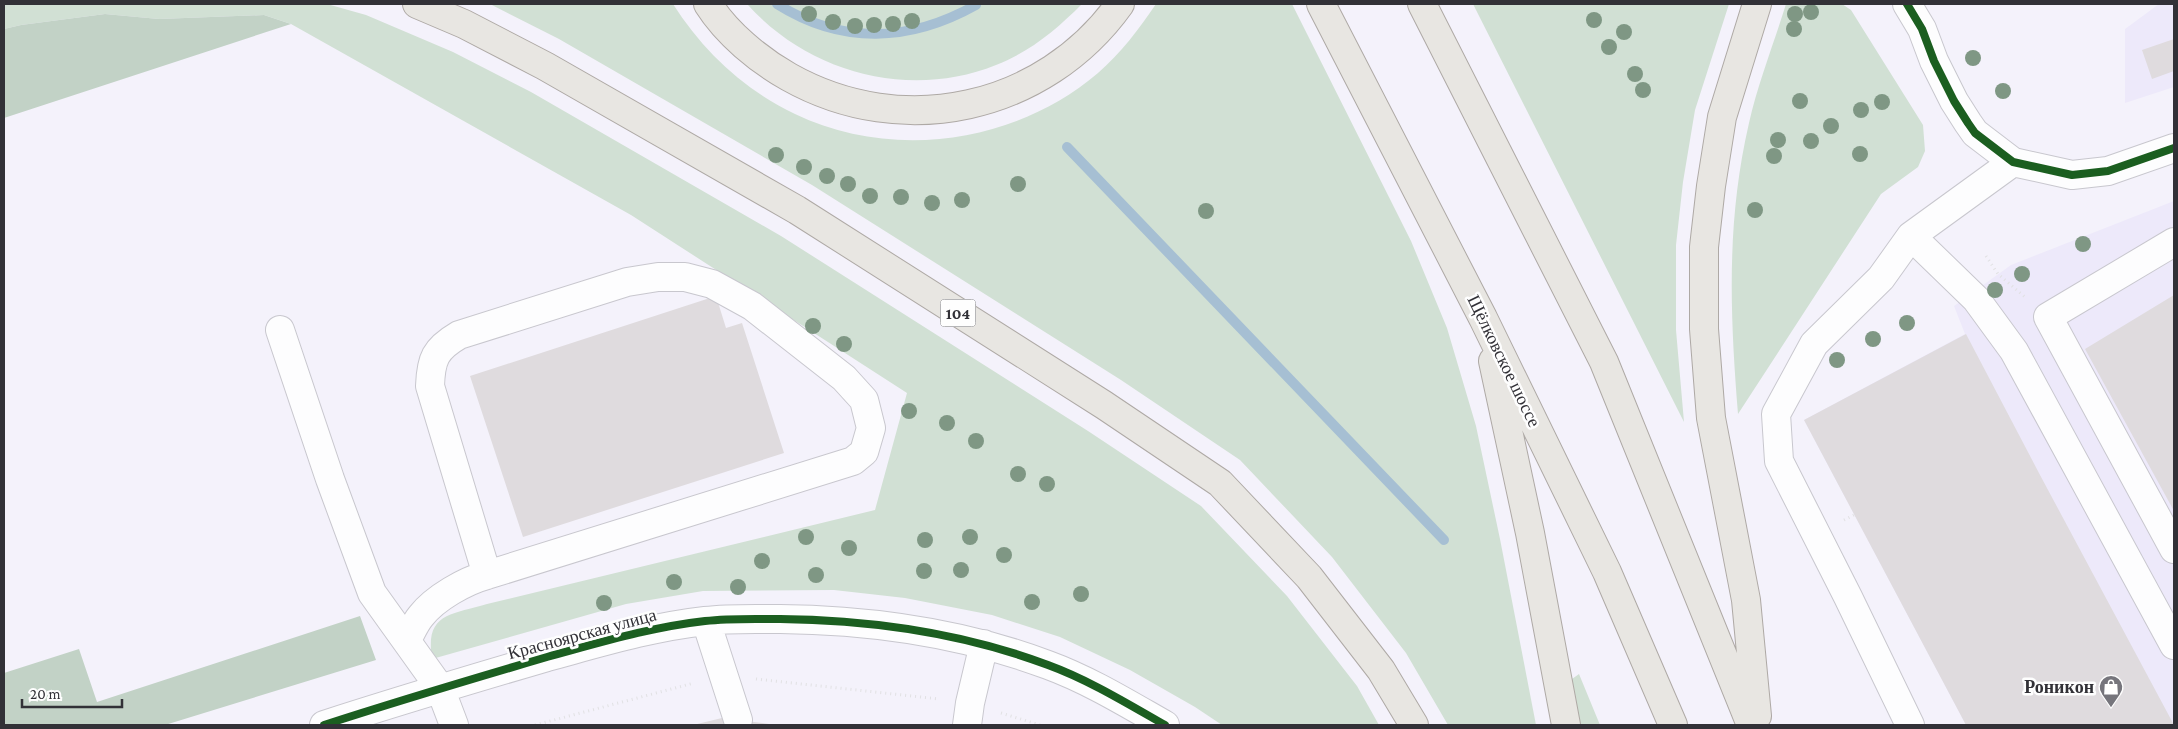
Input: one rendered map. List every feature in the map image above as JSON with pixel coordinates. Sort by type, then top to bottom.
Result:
[{"type":"main road","name":"104","points":[[417,4],[464,24],[545,66],[797,210],[1104,406],[1220,483],[1309,577],[1381,670],[1414,725]]},
{"type":"main road","points":[[708,4],[740,41],[772,67],[808,87],[847,102],[887,110],[928,111],[969,105],[1008,93],[1045,74],[1078,50],[1107,21],[1120,4]]},
{"type":"main road","name":"Щёлковское шоссе","points":[[1321,4],[1483,318],[1607,572],[1672,725]]},
{"type":"main road","points":[[1422,4],[1604,362],[1751,725]]},
{"type":"main road","points":[[1757,4],[1720,125],[1704,246],[1704,329],[1711,418],[1746,600],[1758,725]]},
{"type":"main road","points":[[1483,318],[1530,533],[1566,725]]},
{"type":"street","points":[[1907,4],[1922,16],[1934,61],[1954,101],[1968,123],[1975,133],[2012,162],[2072,175],[2108,171],[2174,148]]},
{"type":"street","points":[[1910,725],[1848,597],[1779,462],[1776,414],[1814,344],[1881,278],[1911,236],[2012,162]]},
{"type":"street","points":[[1911,236],[1976,299],[2014,352],[2174,645]]},
{"type":"street","points":[[2174,242],[2048,318],[2174,548]]},
{"type":"street","points":[[407,640],[421,616],[448,593],[487,575],[853,461],[864,452],[871,428],[864,400],[844,378],[752,306],[712,284],[685,277],[658,277],[628,282],[459,335],[442,345],[431,365],[430,386],[487,575]]},
{"type":"street","points":[[280,330],[320,483],[372,593],[440,688],[454,725]]},
{"type":"street","name":"Красноярская улица","points":[[324,725],[440,688],[633,633],[706,620],[832,619],[900,628],[984,644],[1050,665],[1116,697],[1165,725]]},
{"type":"street","points":[[706,620],[738,720]]},
{"type":"street","points":[[968,714],[984,644]]},
{"type":"path","points":[[1986,256],[1998,274],[2048,318]]},
{"type":"path","points":[[1843,520],[1854,515]]},
{"type":"path","points":[[535,725],[723,676],[1040,725]]},
{"type":"shaded area","points":[[2159,4],[2174,4],[2174,87],[2125,103],[2125,29]]},
{"type":"shaded area","points":[[2174,201],[2174,725],[1966,725],[1804,420],[1965,334],[1954,306],[2011,265]]},
{"type":"green space","points":[[4,4],[327,4],[366,15],[453,52],[531,92],[781,236],[1088,431],[1201,506],[1287,596],[1357,686],[1379,725],[1222,725],[1195,707],[1130,670],[1060,637],[992,615],[905,598],[834,590],[703,591],[626,604],[432,659],[432,633],[443,618],[451,614],[875,510],[907,393],[631,215],[291,24],[264,15],[159,19],[105,14],[4,29]]},
{"type":"green space","points":[[490,4],[673,4],[698,38],[726,68],[776,104],[795,114],[833,129],[872,137],[912,140],[952,137],[992,129],[1030,116],[1065,97],[1098,73],[1122,49],[1156,4],[1292,4],[1411,241],[1447,328],[1476,426],[1536,725],[1448,725],[1406,653],[1332,557],[1240,460],[1121,380],[812,185],[559,39]]},
{"type":"green space","points":[[747,4],[1082,4],[1032,47],[1008,60],[963,75],[929,80],[895,79],[862,74],[830,63],[800,48],[772,28]]},
{"type":"green space","points":[[1473,4],[1729,4],[1695,110],[1683,182],[1676,245],[1676,330],[1684,422]]},
{"type":"green space","points":[[1786,4],[1842,4],[1851,10],[1923,125],[1925,151],[1918,167],[1881,194],[1738,414],[1732,305],[1733,232],[1736,196],[1749,123],[1761,78]]},
{"type":"green space","points":[[105,14],[159,19],[264,15],[291,24],[4,118],[4,29]]},
{"type":"green space","points":[[360,616],[376,660],[165,725],[4,725],[4,673],[79,649],[97,702]]},
{"type":"green space","points":[[1579,674],[1600,725],[1580,725],[1572,679]]},
{"type":"building","points":[[2174,39],[2174,71],[2152,79],[2142,50]]},
{"type":"building","points":[[2174,295],[2174,511],[2085,349]]},
{"type":"building","points":[[716,296],[726,328],[742,323],[784,453],[523,537],[470,376]]},
{"type":"building","points":[[1966,334],[2174,725],[1966,725],[1804,420]]},
{"type":"building","points":[[722,718],[769,724],[769,725],[693,725]]},
{"type":"waterway","points":[[777,4],[826,27],[876,34],[901,32],[926,26],[976,5]]},
{"type":"waterway","points":[[1067,147],[1444,540]]},
{"type":"cycle path","points":[[1907,4],[1922,29],[1934,61],[1954,101],[1968,123],[1975,133],[2013,162],[2072,175],[2108,171],[2174,148]]},
{"type":"cycle path","points":[[324,725],[519,665],[625,636],[665,627],[733,619],[848,622],[916,630],[983,644],[1063,671],[1108,693],[1165,725]]},
{"type":"place","name":"Роникон","points":[[2111,708]]}]
